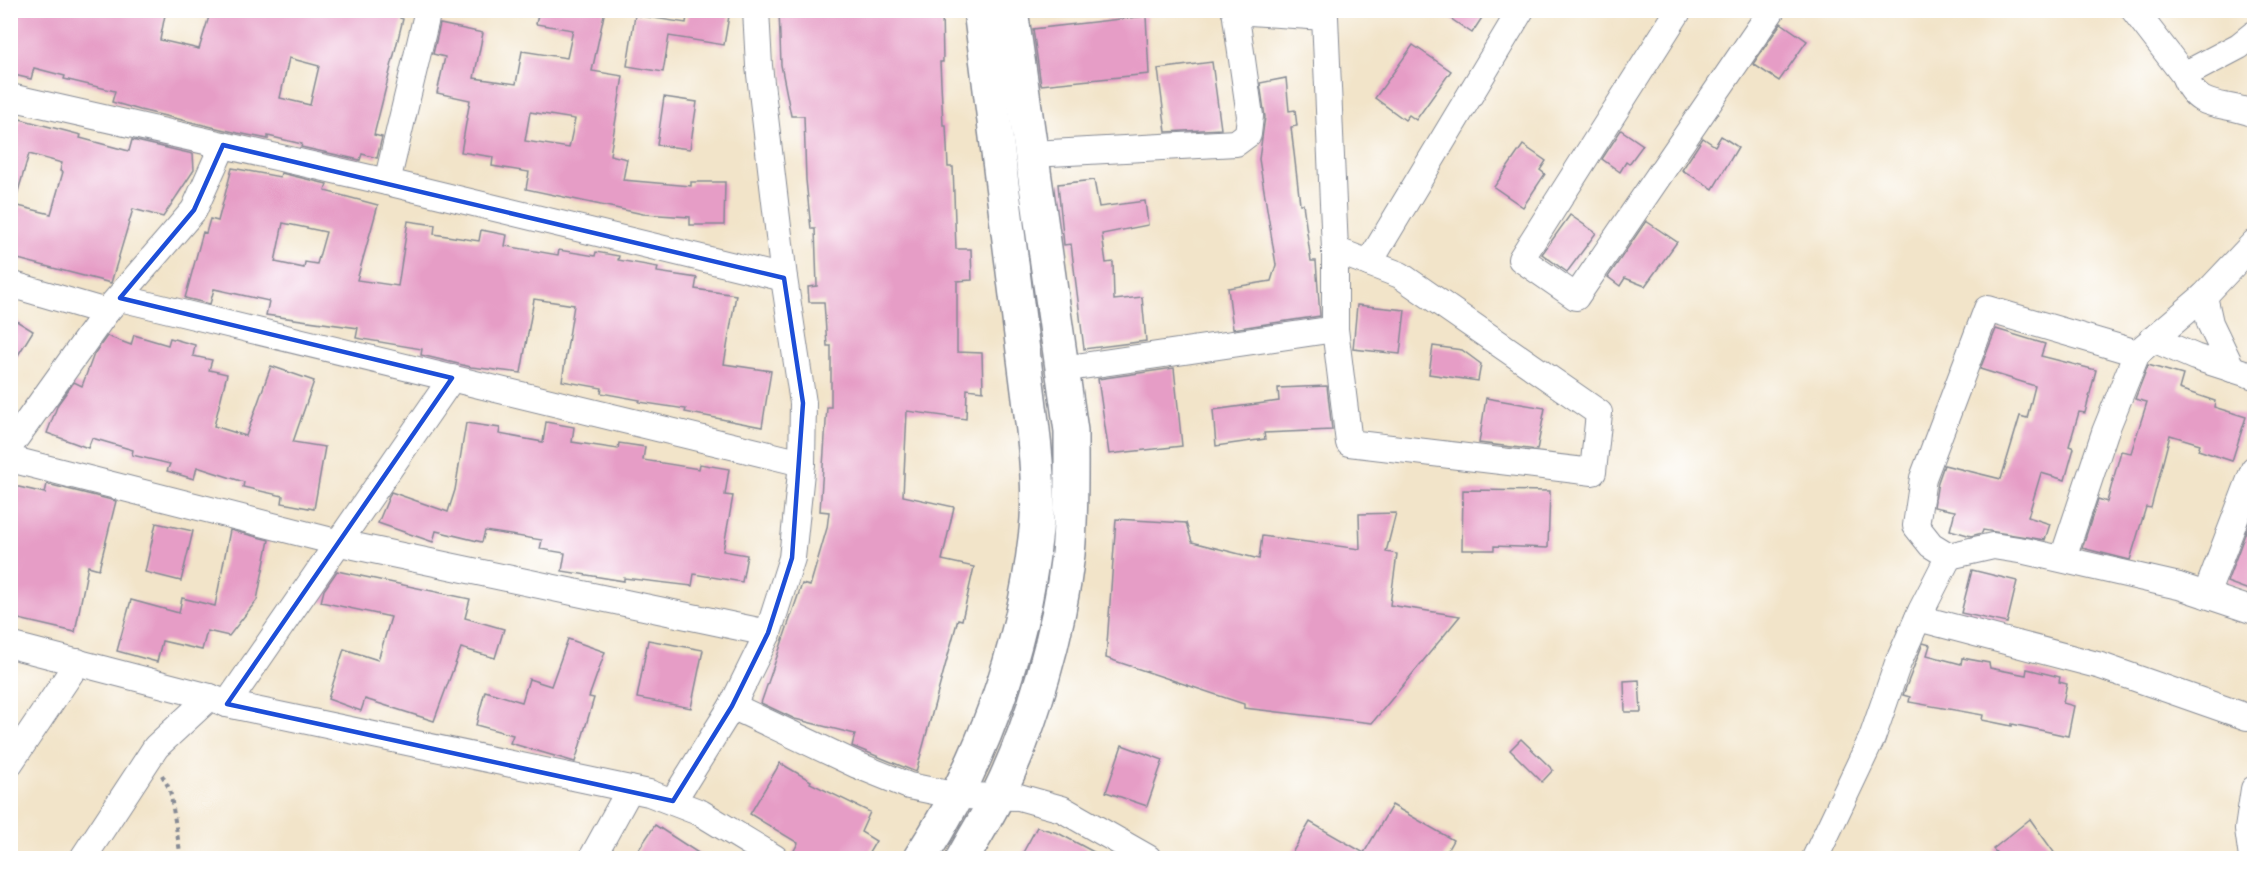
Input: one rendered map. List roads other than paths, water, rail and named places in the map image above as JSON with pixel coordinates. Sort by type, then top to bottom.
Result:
[{"type":"main road","points":[[920,858],[958,796],[984,737],[1014,644],[1036,538],[1038,483],[980,10]]},
{"type":"main road","points":[[963,858],[998,795],[1022,737],[1041,678],[1068,555],[1072,493],[1071,430],[1011,10]]},
{"type":"street","points":[[387,182],[428,10]]},
{"type":"street","points":[[673,801],[732,706],[768,633],[792,558],[802,463],[803,403],[784,278],[759,66],[756,10]]},
{"type":"street","points":[[1369,263],[1521,10]]},
{"type":"street","points":[[1679,10],[1521,259],[1576,297],[1772,10]]},
{"type":"street","points":[[2134,10],[2184,75],[2189,90],[2200,100],[2254,114]]},
{"type":"street","points":[[1032,154],[1236,143],[1248,134],[1250,116],[1235,11],[1329,14],[1335,329],[1349,443],[1593,472],[1599,413],[1400,275],[1335,250]]},
{"type":"street","points":[[2184,75],[2239,46],[2254,34]]},
{"type":"street","points":[[10,97],[387,182],[784,278]]},
{"type":"street","points":[[10,446],[113,305],[194,210],[223,145]]},
{"type":"street","points":[[2063,558],[2105,432],[2145,346],[2204,296],[2254,243]]},
{"type":"street","points":[[10,284],[452,378],[802,463]]},
{"type":"street","points":[[2204,296],[2210,323],[2243,372]]},
{"type":"street","points":[[2243,372],[2145,346],[1987,309],[1923,478],[1916,526],[1922,537],[1949,556],[1993,546],[2063,558],[2206,595],[2254,611]]},
{"type":"street","points":[[1062,369],[1335,329]]},
{"type":"street","points":[[83,858],[156,747],[219,700],[340,543],[452,378]]},
{"type":"street","points":[[10,459],[340,543],[768,633]]},
{"type":"street","points":[[2206,595],[2254,468]]},
{"type":"street","points":[[1815,858],[1872,738],[1898,663],[1949,556]]},
{"type":"street","points":[[1918,618],[2101,666],[2247,717]]},
{"type":"street","points":[[10,645],[219,700],[630,789],[673,801],[728,828],[775,858]]},
{"type":"street","points":[[10,763],[78,662]]},
{"type":"street","points":[[732,706],[899,782],[958,796],[998,795],[1041,802],[1062,809],[1148,858]]},
{"type":"street","points":[[591,858],[630,789]]},
{"type":"street","points":[[2252,858],[2248,829],[2254,789]]}]
